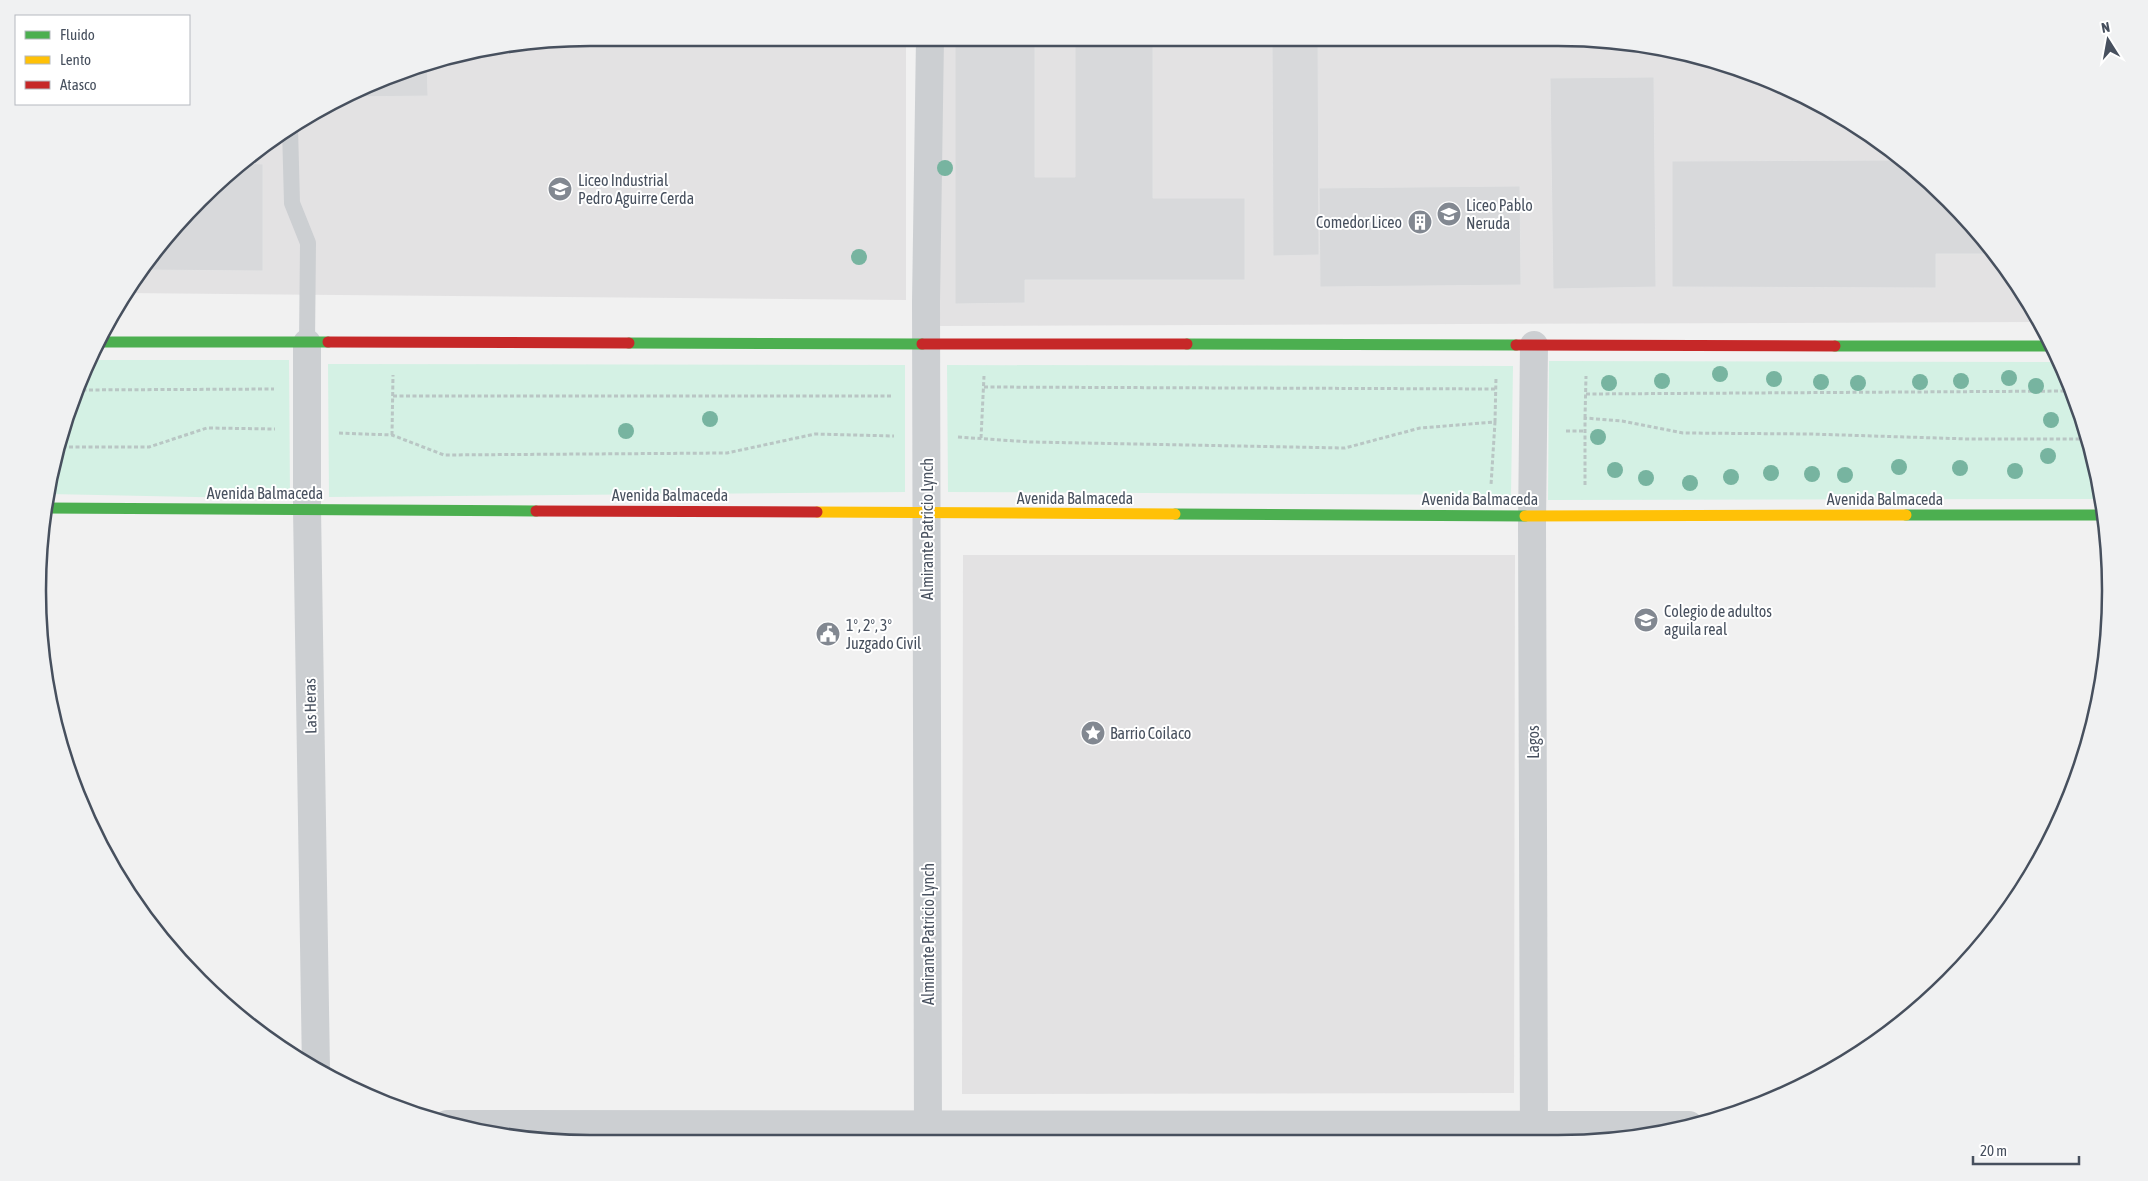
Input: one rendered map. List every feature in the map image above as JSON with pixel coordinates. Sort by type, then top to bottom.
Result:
[{"type":"main road","points":[[106,342],[2044,346]]},
{"type":"main road","name":"Avenida Balmaceda","points":[[53,508],[1490,516],[2096,515]]},
{"type":"street","name":"Almirante Patricio Lynch","points":[[928,1133],[926,344],[930,46]]},
{"type":"street","name":"Las Heras","points":[[307,342],[307,509],[316,1061]]},
{"type":"street","name":"Lagos","points":[[1534,345],[1532,516],[1534,1132]]},
{"type":"street","points":[[489,1125],[928,1133],[1534,1132],[1647,1127]]},
{"type":"lane","points":[[290,137],[292,203],[308,243],[307,342]]},
{"type":"path","points":[[392,435],[393,342]]},
{"type":"path","points":[[984,344],[981,438],[1030,442],[1345,448],[1420,428],[1495,422]]},
{"type":"path","points":[[1490,516],[1495,422],[1496,345]]},
{"type":"path","points":[[984,387],[1495,389]]},
{"type":"path","points":[[85,390],[275,389],[275,397]]},
{"type":"path","points":[[1585,516],[1586,394],[2063,391]]},
{"type":"path","points":[[393,396],[893,396]]},
{"type":"path","points":[[1585,418],[1622,421],[1683,433],[1810,434],[1969,439],[2080,439]]},
{"type":"path","points":[[275,421],[275,430]]},
{"type":"path","points":[[66,448],[149,447],[207,428],[282,430]]},
{"type":"path","points":[[335,433],[392,435],[444,454],[727,453],[815,434],[893,436]]},
{"type":"shaded area","name":"Liceo Industrial Pedro Aguirre Cerda","points":[[906,46],[906,300],[135,293],[181,232],[232,181],[259,159],[318,119],[350,102],[416,75],[484,57],[555,47]]},
{"type":"shaded area","name":"Liceo Pablo Neruda","points":[[941,46],[1558,46],[1629,51],[1698,65],[1732,75],[1798,102],[1830,119],[1889,159],[1916,181],[1967,232],[2010,288],[2031,322],[939,326]]},
{"type":"shaded area","points":[[963,555],[1515,555],[1514,1093],[962,1094]]},
{"type":"green space","points":[[98,360],[289,360],[290,499],[55,494],[75,416]]},
{"type":"green space","points":[[1549,361],[2051,362],[2073,416],[2083,450],[2094,499],[1548,500]]},
{"type":"green space","points":[[328,364],[905,365],[905,492],[329,497]]},
{"type":"green space","points":[[947,365],[1513,366],[1511,495],[948,492]]},
{"type":"building","points":[[955,46],[1035,46],[1035,177],[1075,177],[1075,46],[1153,46],[1153,198],[1245,198],[1245,280],[1025,280],[1025,303],[955,304]]},
{"type":"building","points":[[1272,46],[1318,46],[1319,255],[1273,256]]},
{"type":"building","points":[[427,72],[428,96],[362,97]]},
{"type":"building","points":[[1654,77],[1656,287],[1553,289],[1550,78]]},
{"type":"building","points":[[1890,160],[1942,206],[1985,254],[1936,254],[1936,288],[1672,287],[1672,161]]},
{"type":"building","points":[[253,164],[263,164],[263,271],[151,270],[181,232],[206,206]]},
{"type":"building","name":"Comedor Liceo","points":[[1520,186],[1521,285],[1320,287],[1319,188]]},
{"type":"traffic: fast","points":[[106,342],[328,342]]},
{"type":"traffic: fast","points":[[629,343],[922,344]]},
{"type":"traffic: fast","points":[[1187,344],[1516,345]]},
{"type":"traffic: fast","points":[[1835,346],[2044,346]]},
{"type":"traffic: fast","points":[[53,508],[536,511]]},
{"type":"traffic: fast","points":[[1175,514],[1525,516]]},
{"type":"traffic: fast","points":[[1906,515],[2096,515]]},
{"type":"traffic: slow","points":[[817,512],[1175,514]]},
{"type":"traffic: slow","points":[[1525,516],[1906,515]]},
{"type":"traffic: jam","points":[[328,342],[629,343]]},
{"type":"traffic: jam","points":[[922,344],[1187,344]]},
{"type":"traffic: jam","points":[[1516,345],[1835,346]]},
{"type":"traffic: jam","points":[[536,511],[817,512]]},
{"type":"place","name":"Liceo Industrial Pedro Aguirre Cerda","points":[[560,189]]},
{"type":"place","name":"Liceo Pablo Neruda","points":[[1449,214]]},
{"type":"place","name":"Comedor Liceo","points":[[1420,222]]},
{"type":"place","name":"Colegio de adultos aguila real","points":[[1646,620]]},
{"type":"place","name":"1°, 2°, 3° Juzgado Civil","points":[[828,634]]},
{"type":"place","name":"Barrio Coilaco","points":[[1093,733]]}]
